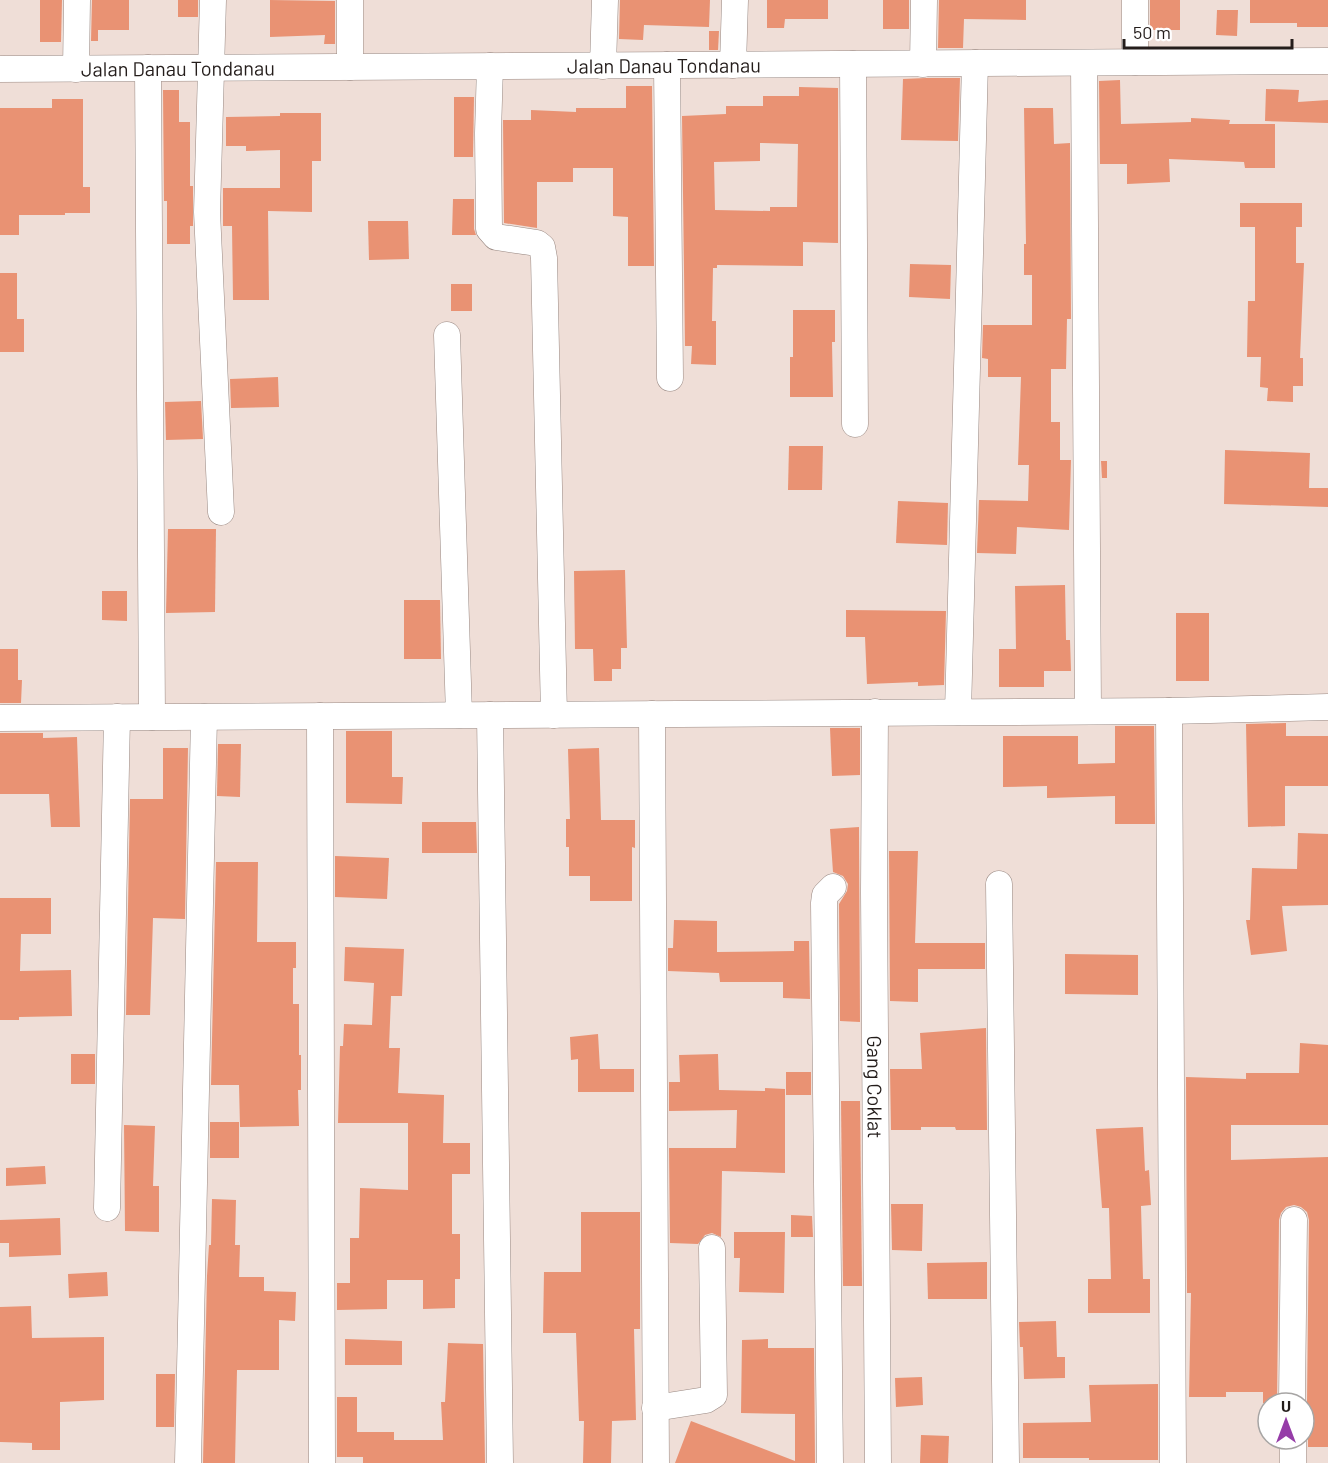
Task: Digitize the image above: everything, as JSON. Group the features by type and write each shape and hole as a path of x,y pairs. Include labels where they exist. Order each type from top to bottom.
{"street":[{"path":"76,69 77,0"},
{"path":"213,0 207,212 221,512"},
{"path":"350,67 351,0"},
{"path":"603,66 605,0"},
{"path":"733,65 735,0"},
{"path":"923,64 924,0"},
{"path":"1135,0 1136,62"},
{"name":"Jalan Danau Tondanau","path":"0,69 1328,61"},
{"path":"958,712 975,63"},
{"path":"1084,63 1088,711"},
{"path":"853,64 855,424"},
{"path":"667,65 670,378"},
{"path":"490,66 489,229 496,237 537,243 542,247 544,258 554,715"},
{"path":"148,68 152,717"},
{"path":"447,335 459,715"},
{"path":"0,718 1169,711 1328,707"},
{"path":"1169,711 1173,1463"},
{"name":"Gang Coklat","path":"875,712 878,1463"},
{"path":"652,714 656,1463"},
{"path":"490,715 500,1463"},
{"path":"320,716 321,1463"},
{"path":"106,1208 117,717"},
{"path":"188,1463 204,717"},
{"path":"999,884 1006,1463"},
{"path":"830,1463 824,903 825,895 833,887"},
{"path":"1292,1391 1294,1220"},
{"path":"655,1408 706,1400 714,1395 712,1248"}],"building":[{"path":"40,0 62,0 61,42 40,42"},
{"path":"92,0 129,0 129,30 98,30 98,41 91,41"},
{"path":"178,0 198,0 198,17 178,17"},
{"path":"270,0 335,1 335,44 324,44 325,35 270,37"},
{"path":"620,0 710,0 709,27 644,25 643,40 619,39"},
{"path":"767,0 828,0 828,19 785,19 784,28 767,28"},
{"path":"883,0 909,0 909,29 883,29"},
{"path":"939,0 1026,0 1026,20 964,19 963,48 938,48"},
{"path":"1150,0 1180,0 1180,30 1150,30"},
{"path":"1250,0 1328,0 1328,27 1297,27 1297,23 1250,23"},
{"path":"1217,10 1238,10 1237,36 1216,35"},
{"path":"709,31 719,31 718,50 709,50"},
{"path":"960,78 958,141 901,140 903,79"},
{"path":"1120,80 1121,124 1191,122 1191,118 1230,120 1229,124 1275,124 1275,168 1245,168 1244,162 1169,159 1170,182 1127,184 1127,164 1100,164 1099,81"},
{"path":"626,86 652,86 654,266 628,266 628,217 613,216 613,168 573,168 573,182 537,182 537,228 504,223 503,120 531,120 531,110 576,112 576,108 626,108"},
{"path":"799,87 838,88 838,243 803,242 803,266 717,265 717,268 713,268 712,321 716,321 716,365 691,364 692,346 685,346 682,116 726,114 726,106 763,106 763,96 799,96","holes":["760,143 798,144 797,207 770,207 770,211 715,210 714,162 760,161"]},
{"path":"1266,89 1299,90 1298,102 1328,100 1328,123 1265,121"},
{"path":"163,90 179,90 179,122 190,122 190,186 193,186 193,226 190,226 190,244 167,244 167,201 164,201"},
{"path":"454,97 474,97 473,157 454,157"},
{"path":"52,99 83,99 83,187 90,187 90,213 19,215 19,235 0,235 0,108 52,108"},
{"path":"1024,108 1053,108 1054,144 1070,143 1071,319 1067,319 1066,369 1051,369 1051,422 1060,422 1060,460 1071,460 1069,530 1017,527 1016,554 977,553 979,500 1028,501 1029,465 1018,465 1021,377 988,377 988,359 982,358 983,325 1032,325 1032,275 1024,275 1024,244 1026,244"},
{"path":"280,113 321,113 321,161 312,161 312,212 268,211 269,300 233,300 232,226 223,226 223,188 280,188 280,150 246,151 246,146 226,146 226,117 280,116"},
{"path":"453,199 474,199 476,235 452,235"},
{"path":"1240,203 1302,203 1302,227 1296,227 1296,263 1304,263 1300,358 1303,358 1303,386 1293,386 1293,402 1267,401 1268,388 1260,387 1261,357 1247,357 1248,301 1255,301 1255,227 1240,227"},
{"path":"368,221 408,221 409,259 369,260"},
{"path":"910,264 951,265 950,299 909,297"},
{"path":"0,273 17,273 17,319 24,319 24,352 0,352"},
{"path":"451,284 472,284 472,311 451,311"},
{"path":"793,310 835,310 835,342 832,342 833,397 790,397"},
{"path":"278,377 279,407 231,408 230,379"},
{"path":"201,401 203,439 166,440 165,402"},
{"path":"789,446 823,446 822,490 788,490"},
{"path":"1225,450 1310,453 1309,488 1328,488 1328,507 1224,504"},
{"path":"1101,461 1107,461 1107,478 1102,478"},
{"path":"898,501 948,503 947,545 896,543"},
{"path":"168,529 216,529 215,612 166,613"},
{"path":"625,570 627,648 621,648 621,669 612,669 612,681 594,681 593,649 575,649 574,571"},
{"path":"1065,585 1066,640 1070,640 1071,671 1044,671 1044,687 999,687 999,649 1016,649 1015,586"},
{"path":"102,591 127,591 127,621 102,620"},
{"path":"404,600 440,600 441,659 404,659"},
{"path":"846,610 946,611 944,685 918,686 918,682 867,684 865,637 846,637"},
{"path":"1176,613 1209,613 1209,681 1176,681"},
{"path":"0,649 18,649 18,680 22,680 21,703 0,703"},
{"path":"1286,723 1286,736 1328,736 1328,786 1285,786 1285,826 1248,827 1246,724"},
{"path":"1115,726 1154,726 1155,824 1115,824 1115,796 1047,798 1047,786 1003,787 1003,736 1078,736 1078,764 1115,763"},
{"path":"830,728 860,728 860,775 832,776"},
{"path":"346,731 392,731 392,777 403,777 402,804 346,803"},
{"path":"0,733 43,733 43,738 77,737 80,827 51,827 49,794 0,794"},
{"path":"218,744 241,744 240,797 217,796"},
{"path":"163,748 188,748 185,919 153,918 150,1015 126,1015 130,799 163,799"},
{"path":"599,748 601,820 635,820 635,848 632,847 632,901 590,901 590,876 569,876 569,847 566,847 566,819 570,819 568,749"},
{"path":"422,822 476,822 477,853 422,853"},
{"path":"859,827 860,1022 840,1021 839,904 847,891 848,884 843,876 833,872 830,829"},
{"path":"1298,833 1328,834 1328,905 1282,906 1287,951 1251,955 1246,920 1250,920 1252,868 1297,869"},
{"path":"889,851 918,851 915,943 985,943 985,969 918,969 918,1002 890,1001"},
{"path":"335,856 389,858 387,899 335,897"},
{"path":"216,862 258,862 257,942 296,942 293,1004 299,1004 301,1090 298,1090 299,1126 240,1127 239,1085 211,1085"},
{"path":"0,898 51,898 51,934 21,934 20,971 71,970 72,1016 19,1017 19,1020 0,1020"},
{"path":"674,920 717,921 717,952 794,951 794,941 809,941 810,999 783,998 783,982 720,982 719,973 668,971 668,948 673,948"},
{"path":"345,947 404,949 402,996 391,996 389,1048 400,1048 398,1093 444,1095 443,1143 470,1143 470,1174 452,1174 452,1234 460,1234 460,1279 455,1279 455,1308 423,1309 423,1280 387,1280 387,1309 337,1310 337,1283 350,1283 350,1238 359,1238 360,1188 408,1190 408,1123 338,1123 340,1046 343,1046 344,1024 372,1025 374,983 344,981"},
{"path":"1065,954 1138,955 1138,995 1065,994"},
{"path":"986,1028 987,1130 921,1127 921,1130 891,1130 890,1069 922,1069 920,1033"},
{"path":"598,1034 600,1069 634,1069 634,1092 578,1092 578,1059 571,1060 570,1037"},
{"path":"1300,1043 1328,1045 1328,1125 1231,1125 1231,1160 1328,1157 1328,1447 1316,1447 1316,1391 1307,1391 1309,1220 1307,1212 1301,1207 1294,1205 1286,1207 1279,1220 1277,1391 1226,1392 1226,1397 1189,1397 1191,1293 1187,1293 1186,1077 1246,1079 1246,1073 1299,1073"},
{"path":"71,1054 95,1054 95,1084 71,1084"},
{"path":"718,1054 719,1090 785,1089 785,1173 722,1171 721,1237 712,1233 705,1235 698,1244 670,1243 669,1148 736,1148 737,1110 669,1111 669,1082 680,1082 679,1055"},
{"path":"786,1072 811,1072 811,1095 786,1095"},
{"path":"841,1101 860,1101 862,1286 843,1286"},
{"path":"210,1122 239,1122 239,1158 210,1158"},
{"path":"124,1125 155,1126 153,1186 159,1186 159,1232 125,1231"},
{"path":"1143,1127 1145,1171 1149,1170 1151,1205 1141,1206 1143,1279 1150,1279 1150,1313 1088,1313 1088,1279 1111,1279 1109,1208 1102,1208 1096,1129"},
{"path":"45,1166 46,1184 6,1186 6,1168"},
{"path":"212,1199 236,1200 235,1245 240,1245 239,1277 264,1277 264,1291 296,1292 295,1321 279,1320 279,1370 237,1370 235,1463 203,1463 207,1276 209,1245 211,1245"},
{"path":"891,1204 923,1204 922,1251 892,1250"},
{"path":"581,1212 640,1212 640,1329 634,1329 636,1420 612,1421 611,1463 583,1463 584,1421 579,1421 576,1333 543,1333 544,1272 581,1272"},
{"path":"791,1215 812,1216 813,1237 791,1237"},
{"path":"60,1218 61,1255 9,1257 9,1243 0,1243 0,1220"},
{"path":"734,1232 785,1232 784,1293 739,1292 740,1258 734,1258"},
{"path":"987,1262 987,1299 928,1299 927,1263"},
{"path":"107,1272 108,1296 69,1298 68,1274"},
{"path":"31,1306 32,1338 104,1337 104,1400 60,1402 60,1450 32,1450 32,1443 0,1442 0,1307"},
{"path":"1056,1321 1057,1357 1065,1357 1065,1378 1024,1379 1023,1347 1020,1347 1019,1322"},
{"path":"345,1339 402,1341 402,1365 345,1365"},
{"path":"768,1339 768,1348 814,1348 815,1463 675,1463 691,1421 795,1461 795,1414 741,1413 742,1340"},
{"path":"448,1343 483,1344 485,1463 363,1463 363,1457 337,1457 337,1397 357,1397 357,1432 394,1432 394,1440 443,1440 441,1402 445,1402"},
{"path":"156,1374 175,1374 174,1427 156,1427"},
{"path":"922,1377 923,1405 896,1407 895,1378"},
{"path":"1158,1384 1158,1460 1023,1458 1023,1423 1091,1422 1089,1385"},
{"path":"921,1435 949,1436 948,1463 920,1463"}]}
